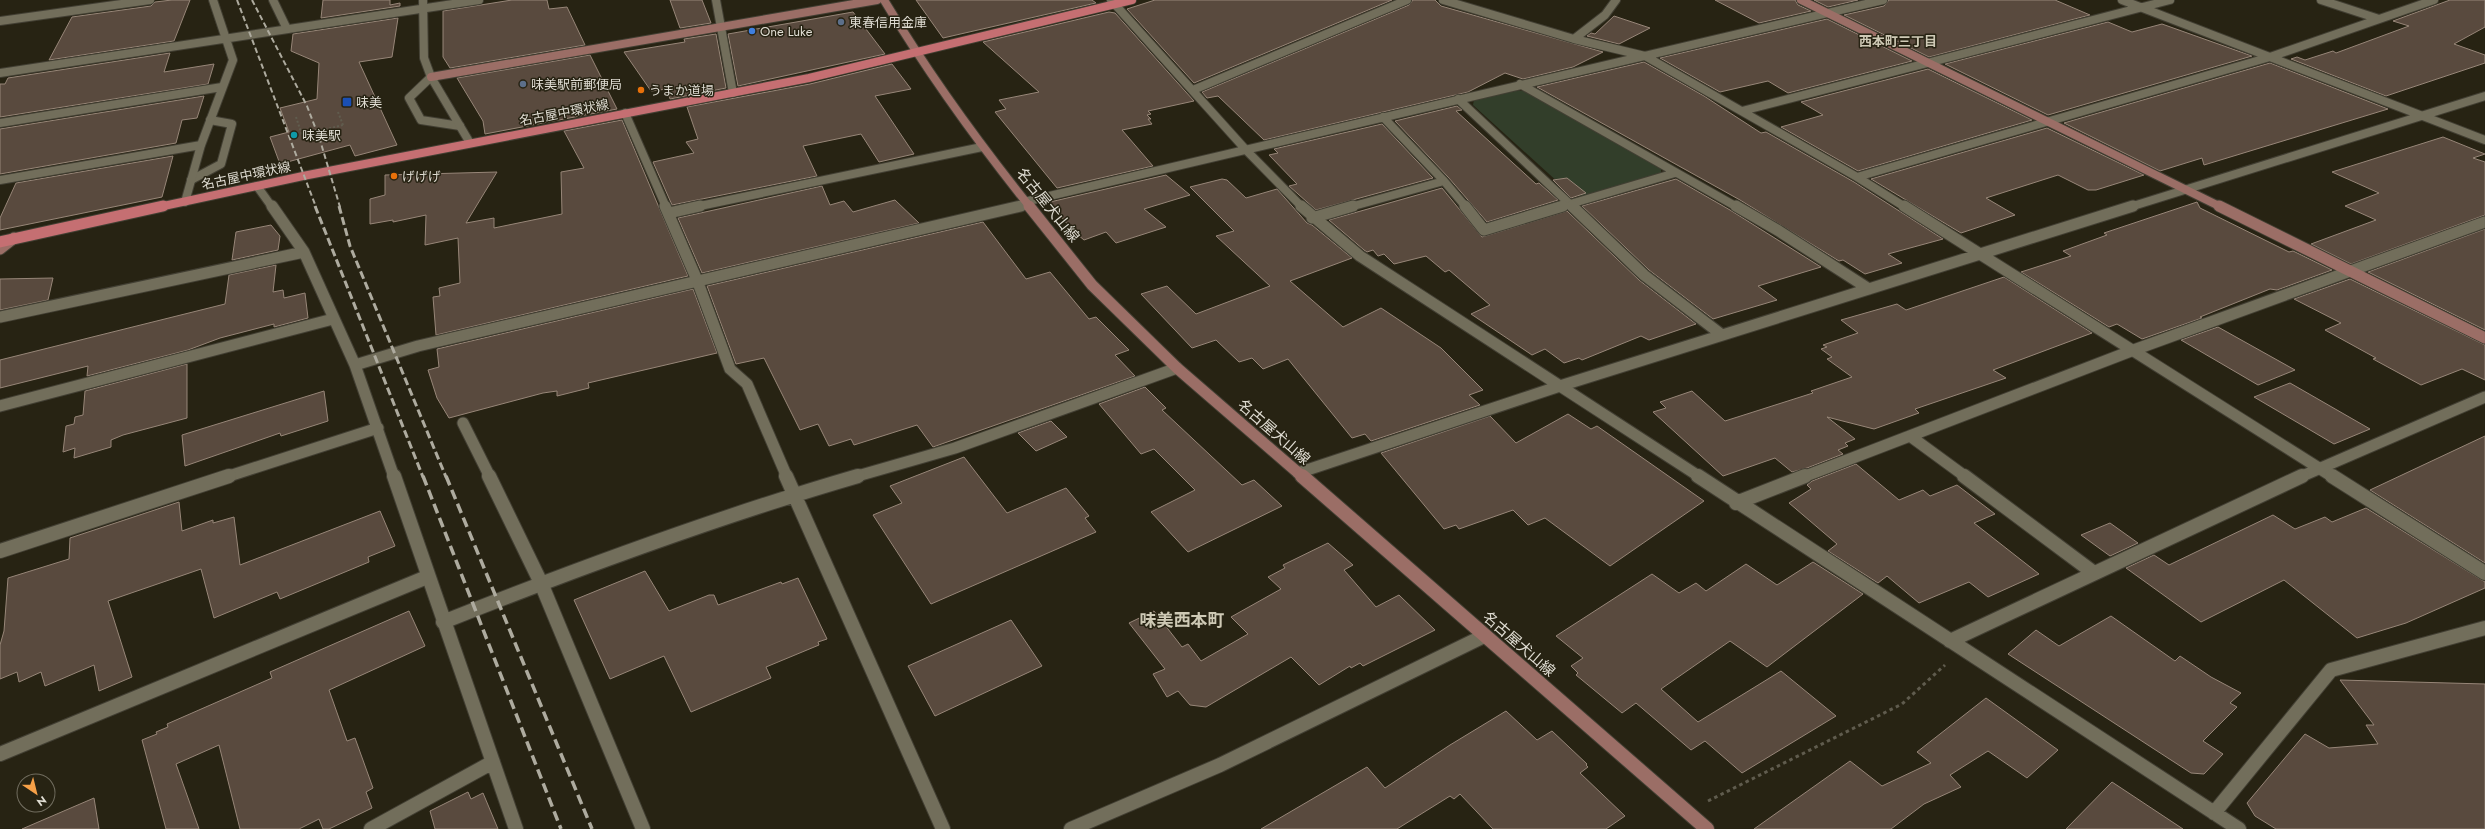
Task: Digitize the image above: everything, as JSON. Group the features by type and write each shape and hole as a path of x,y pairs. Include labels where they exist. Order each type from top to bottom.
{"main road":[{"path":"431,77 877,0"},
{"name":"名古屋犬山線","path":"884,0 916,53 982,147 1025,204 1092,285 1177,368 1707,829"},
{"name":"名古屋中環状線","path":"0,242 257,186 733,92 916,53 1113,2 1132,0"},
{"path":"1801,0 2184,191 2485,338"},
{"path":"0,249 14,238"}],"street":[{"path":"0,21 150,0"},
{"path":"185,202 201,145 233,60 213,0"},
{"path":"273,0 287,29"},
{"path":"0,73 226,39 422,4 479,0"},
{"path":"716,0 733,92"},
{"path":"1193,90 1407,0"},
{"path":"1443,0 1574,39 1645,56 1856,177 2485,573"},
{"path":"1574,39 1605,16 1616,0"},
{"path":"355,366 418,346 1025,204 1520,84 1883,0"},
{"path":"2122,0 2485,140"},
{"path":"1742,111 2144,8 2170,0"},
{"path":"2321,0 2379,19"},
{"path":"1856,177 2270,58 2434,0"},
{"path":"1113,2 1246,150 1312,218 1360,256 1736,503 2239,829"},
{"path":"422,4 424,58 431,77 470,143"},
{"path":"1520,84 1674,173 1779,231 1869,289"},
{"path":"0,123 222,88"},
{"path":"1298,473 1560,386 2485,96"},
{"path":"1458,99 1572,204 1644,275 1722,335"},
{"path":"625,113 697,280 730,369 747,384 794,495 943,829"},
{"path":"1383,117 1444,181 1484,230 1674,173"},
{"path":"0,180 201,145"},
{"path":"669,213 982,147"},
{"path":"1312,218 1444,181"},
{"path":"257,186 304,252 355,366 378,428 443,622 516,829"},
{"path":"1736,503 2131,351 2352,272 2485,222"},
{"path":"0,317 304,252"},
{"path":"0,406 334,318"},
{"path":"443,622 541,582 794,495 955,448 1177,368"},
{"path":"1950,641 2320,468 2485,397"},
{"path":"463,423 541,582 643,829"},
{"path":"0,552 378,428"},
{"path":"1910,436 2094,573"},
{"path":"0,754 428,577"},
{"path":"2214,813 2331,670 2485,628"},
{"path":"1071,829 1220,765 1484,636"},
{"path":"371,829 493,762"}],"lane":[{"path":"431,77 409,98 421,120 460,126"},
{"path":"191,180 221,164 232,124 210,120"}],"path":[{"path":"296,117 302,135 343,125 338,112"},
{"path":"1687,812 1902,704 1962,649"}],"green space":[{"path":"1516,90 1529,92 1661,169 1661,174 1583,197 1571,194 1473,105 1474,100"}],"building":[{"path":"190,0 174,41 49,60 72,17 151,6 155,2"},
{"path":"323,0 390,0 390,5 400,3 400,6 321,18"},
{"path":"512,0 547,0 549,9 567,7 585,45 450,68 443,57 443,11"},
{"path":"670,0 702,0 711,23 680,28"},
{"path":"916,0 1092,0 1096,3 943,38"},
{"path":"1155,0 1392,0 1194,83 1127,9"},
{"path":"1413,0 1435,0 1441,6 1603,52 1573,67 1523,79 1505,73 1468,92 1264,140 1218,96 1207,98 1202,92 1409,5"},
{"path":"1715,0 1795,0 1798,5 1811,11 1759,23"},
{"path":"1814,0 1858,0 1828,7"},
{"path":"1889,0 2055,0 2090,15 1929,57 1844,15 1884,6"},
{"path":"2450,0 2485,0 2485,27 2454,44 2485,55 2485,63 2386,96 2291,59 2297,57 2305,60 2333,51 2336,53 2409,26 2393,21"},
{"path":"853,12 885,54 738,86 728,34"},
{"path":"1109,12 1115,13 1194,101 1148,111 1151,114 1147,115 1151,119 1148,119 1152,124 1122,130 1153,166 1057,188 995,112 1006,109 999,100 1039,92 983,42"},
{"path":"1614,16 1650,28 1619,44 1587,36 1591,33 1595,34"},
{"path":"398,18 392,57 359,62 397,145 355,156 350,145 280,164 270,137 289,132 280,108 317,99 319,63 291,51 293,34"},
{"path":"1827,19 1912,61 1788,93 1768,81 1720,92 1660,58"},
{"path":"2108,22 2132,32 2162,24 2252,56 2048,115 1945,64"},
{"path":"716,34 726,88 670,99 667,89 651,91 624,52 685,42 684,39"},
{"path":"170,53 164,72 214,64 208,84 0,117 0,84 5,84 8,78"},
{"path":"590,55 617,109 485,134 483,121 457,78"},
{"path":"1644,62 1704,96 1761,133 1766,132 1854,182 1943,239 1888,254 1902,263 1865,274 1843,260 1839,261 1740,200 1537,87"},
{"path":"2270,63 2388,109 2204,165 2202,158 2160,171 2064,123"},
{"path":"892,64 911,89 875,96 914,154 879,162 861,134 803,146 817,176 672,205 653,162 694,153 686,142 698,139 687,107 810,84"},
{"path":"1928,69 2032,120 1858,171 1781,127 1823,115 1801,102"},
{"path":"204,96 197,118 182,120 176,143 0,174 0,129"},
{"path":"1457,106 1462,110 1456,111 1536,184 1539,183 1558,200 1487,222 1448,177 1395,121"},
{"path":"622,120 688,276 436,335 433,297 440,296 439,288 460,283 458,238 425,245 426,215 393,222 393,220 370,224 370,199 385,195 385,175 497,172 466,223 494,218 494,228 562,214 561,172 584,168 564,131"},
{"path":"1382,124 1433,178 1316,210 1289,186 1297,184 1269,155 1278,153 1274,149"},
{"path":"2047,128 2144,175 2096,190 2088,190 2058,175 1986,198 2015,215 1961,233 1871,179"},
{"path":"2443,137 2485,154 2473,158 2485,162 2485,215 2351,264 2311,244 2376,220 2345,206 2379,193 2332,172"},
{"path":"173,156 162,197 0,230 0,218 16,183"},
{"path":"1166,175 1190,195 1144,209 1166,227 1116,243 1106,232 1084,240 1071,229 1050,202"},
{"path":"1567,178 1586,193 1571,198 1553,180"},
{"path":"1222,179 1227,180 1246,198 1277,189 1307,223 1312,225 1352,258 1290,281 1343,327 1381,308 1441,348 1483,390 1469,395 1480,405 1371,441 1365,434 1352,438 1288,359 1263,369 1252,358 1239,362 1216,340 1192,348 1141,294 1167,286 1196,314 1270,286 1216,236 1234,231 1190,187"},
{"path":"1676,179 1730,210 1821,267 1758,286 1777,300 1713,319 1649,270 1582,206"},
{"path":"822,186 830,205 844,201 853,212 895,200 919,223 702,273 678,218"},
{"path":"1442,188 1482,237 1567,211 1639,280 1696,324 1649,340 1641,336 1582,360 1579,358 1564,363 1545,349 1532,355 1471,314 1490,305 1449,270 1445,272 1426,256 1394,264 1384,254 1378,256 1373,250 1367,252 1364,250 1329,220"},
{"path":"2197,202 2200,208 2289,252 2293,251 2332,270 2277,290 2270,289 2200,317 2202,318 2142,339 2117,324 2109,327 2021,272 2071,256 2063,251 2107,235 2104,233"},
{"path":"983,222 1026,279 1050,272 1089,319 1096,317 1129,350 1115,355 1135,376 933,447 917,425 854,445 851,439 829,446 818,424 800,430 764,358 736,364 707,286"},
{"path":"271,225 280,236 278,250 232,260 236,232"},
{"path":"2485,229 2485,330 2368,272"},
{"path":"276,265 273,292 283,290 284,298 305,293 308,318 274,327 274,324 220,338 188,350 87,376 88,366 0,388 0,360 225,304 229,275"},
{"path":"2004,277 2092,333 1993,370 2006,378 1915,409 1919,413 1874,429 1827,417 1855,439 1845,443 1848,446 1838,450 1843,454 1807,468 1792,472 1775,458 1723,476 1653,412 1666,408 1660,402 1692,391 1725,421 1813,393 1811,391 1852,377 1827,359 1832,357 1821,349 1827,347 1823,345 1858,333 1841,320 1897,304 1906,310"},
{"path":"53,278 48,300 0,310 0,279"},
{"path":"2350,279 2485,345 2485,380 2462,369 2421,385 2373,359 2376,358 2325,330 2341,323 2294,299"},
{"path":"693,289 717,353 588,383 589,388 557,396 557,391 543,393 449,418 437,398 428,370 439,367 437,349"},
{"path":"2218,327 2295,370 2258,385 2181,340"},
{"path":"187,364 187,418 123,435 111,440 111,447 74,458 75,448 63,452 66,426 74,424 75,417 83,415 85,391"},
{"path":"2290,383 2370,429 2334,444 2254,397"},
{"path":"1145,387 1166,408 1162,410 1242,485 1254,480 1282,506 1188,552 1151,512 1195,490 1154,449 1141,454 1099,404"},
{"path":"324,391 328,421 281,436 280,433 185,466 182,435"},
{"path":"1568,414 1591,429 1597,426 1704,501 1610,566 1545,518 1528,525 1513,510 1459,529 1456,525 1444,529 1381,453 1490,416 1516,443"},
{"path":"1051,421 1067,437 1036,451 1018,433"},
{"path":"2485,436 2485,563 2370,490"},
{"path":"964,457 1007,513 1066,488 1089,516 1085,518 1096,532 931,604 873,515 902,503 890,486"},
{"path":"1856,464 1899,500 1923,490 1930,496 1957,485 1995,514 1974,523 2039,574 1988,597 1969,582 1919,603 1887,576 1878,583 1828,551 1837,544 1789,503 1811,489 1807,485 1812,481"},
{"path":"179,502 182,531 213,520 213,523 234,517 240,565 380,511 395,546 368,557 369,562 280,599 277,592 214,618 201,569 108,601 132,677 99,691 94,665 45,686 41,672 19,682 17,672 0,679 0,645 4,631 8,578 69,559 70,538"},
{"path":"2366,508 2485,582 2485,588 2406,623 2357,638 2284,580 2201,622 2126,568 2154,555 2169,565 2273,515 2295,529 2325,517 2332,522"},
{"path":"2110,523 2138,543 2110,556 2081,535"},
{"path":"1328,543 1353,565 1344,570 1376,607 1399,595 1435,630 1363,666 1360,663 1351,668 1350,666 1319,685 1291,657 1206,707 1190,705 1178,691 1167,697 1153,674 1165,669 1129,623 1154,611 1182,647 1188,644 1201,661 1248,634 1231,617 1281,589 1268,577 1285,568 1283,565"},
{"path":"1813,562 1863,594 1767,667 1730,641 1661,689 1698,722 1781,671 1836,716 1742,773 1705,741 1691,750 1636,703 1622,713 1576,675 1578,673 1571,666 1583,658 1556,636 1652,574 1679,593 1696,583 1706,591 1746,564 1777,585"},
{"path":"645,571 669,611 709,595 714,595 718,605 781,582 782,584 798,578 827,639 818,642 819,645 766,667 771,678 691,712 664,656 610,679 574,600"},
{"path":"409,611 425,646 329,690 347,741 355,738 373,788 366,792 372,808 329,829 323,829 319,819 299,829 240,829 219,745 176,764 199,829 166,829 142,740 157,734 156,732 168,727 167,724 272,678 270,672"},
{"path":"2111,616 2175,661 2180,656 2211,677 2241,693 2230,703 2237,707 2203,741 2223,754 2204,774 2191,773 2008,654 2036,630 2059,646"},
{"path":"1011,620 1042,666 935,716 908,666"},
{"path":"2340,680 2485,684 2485,829 2276,829 2255,816 2247,803 2305,734 2329,748 2378,744 2366,725 2374,725"},
{"path":"1986,698 2058,750 2027,778 1988,751 1950,775 1961,787 1924,804 1891,829 1754,829 1850,761 1882,786 1931,763 1917,752"},
{"path":"1506,711 1537,740 1552,731 1587,764 1586,765 1588,767 1580,773 1625,816 1606,829 1493,829 1460,794 1454,799 1450,796 1397,829 1261,829 1367,767 1385,788 1450,745"},
{"path":"2112,782 2183,829 2066,829"},
{"path":"468,792 471,799 483,793 498,829 435,829 430,811"},
{"path":"94,798 99,829 22,829"}],"railway":[{"path":"237,0 316,207"},
{"path":"252,0 307,106 320,140 340,207"},
{"path":"315,206 423,477"},
{"path":"339,206 350,246 446,477"},
{"path":"423,476 561,829"},
{"path":"446,476 592,829"}],"place":[{"name":"東春信用金庫","path":"841,22"},
{"name":"One Luke","path":"752,31"},
{"name":"味美駅前郵便局","path":"523,84"},
{"name":"うまか道場","path":"641,90"},
{"name":"味美","path":"347,102"},
{"name":"味美駅","path":"294,135"},
{"name":"げげげ","path":"394,176"}],"district":[{"name":"西本町三丁目","path":"1898,41"},
{"name":"味美西本町","path":"1182,620"}]}
